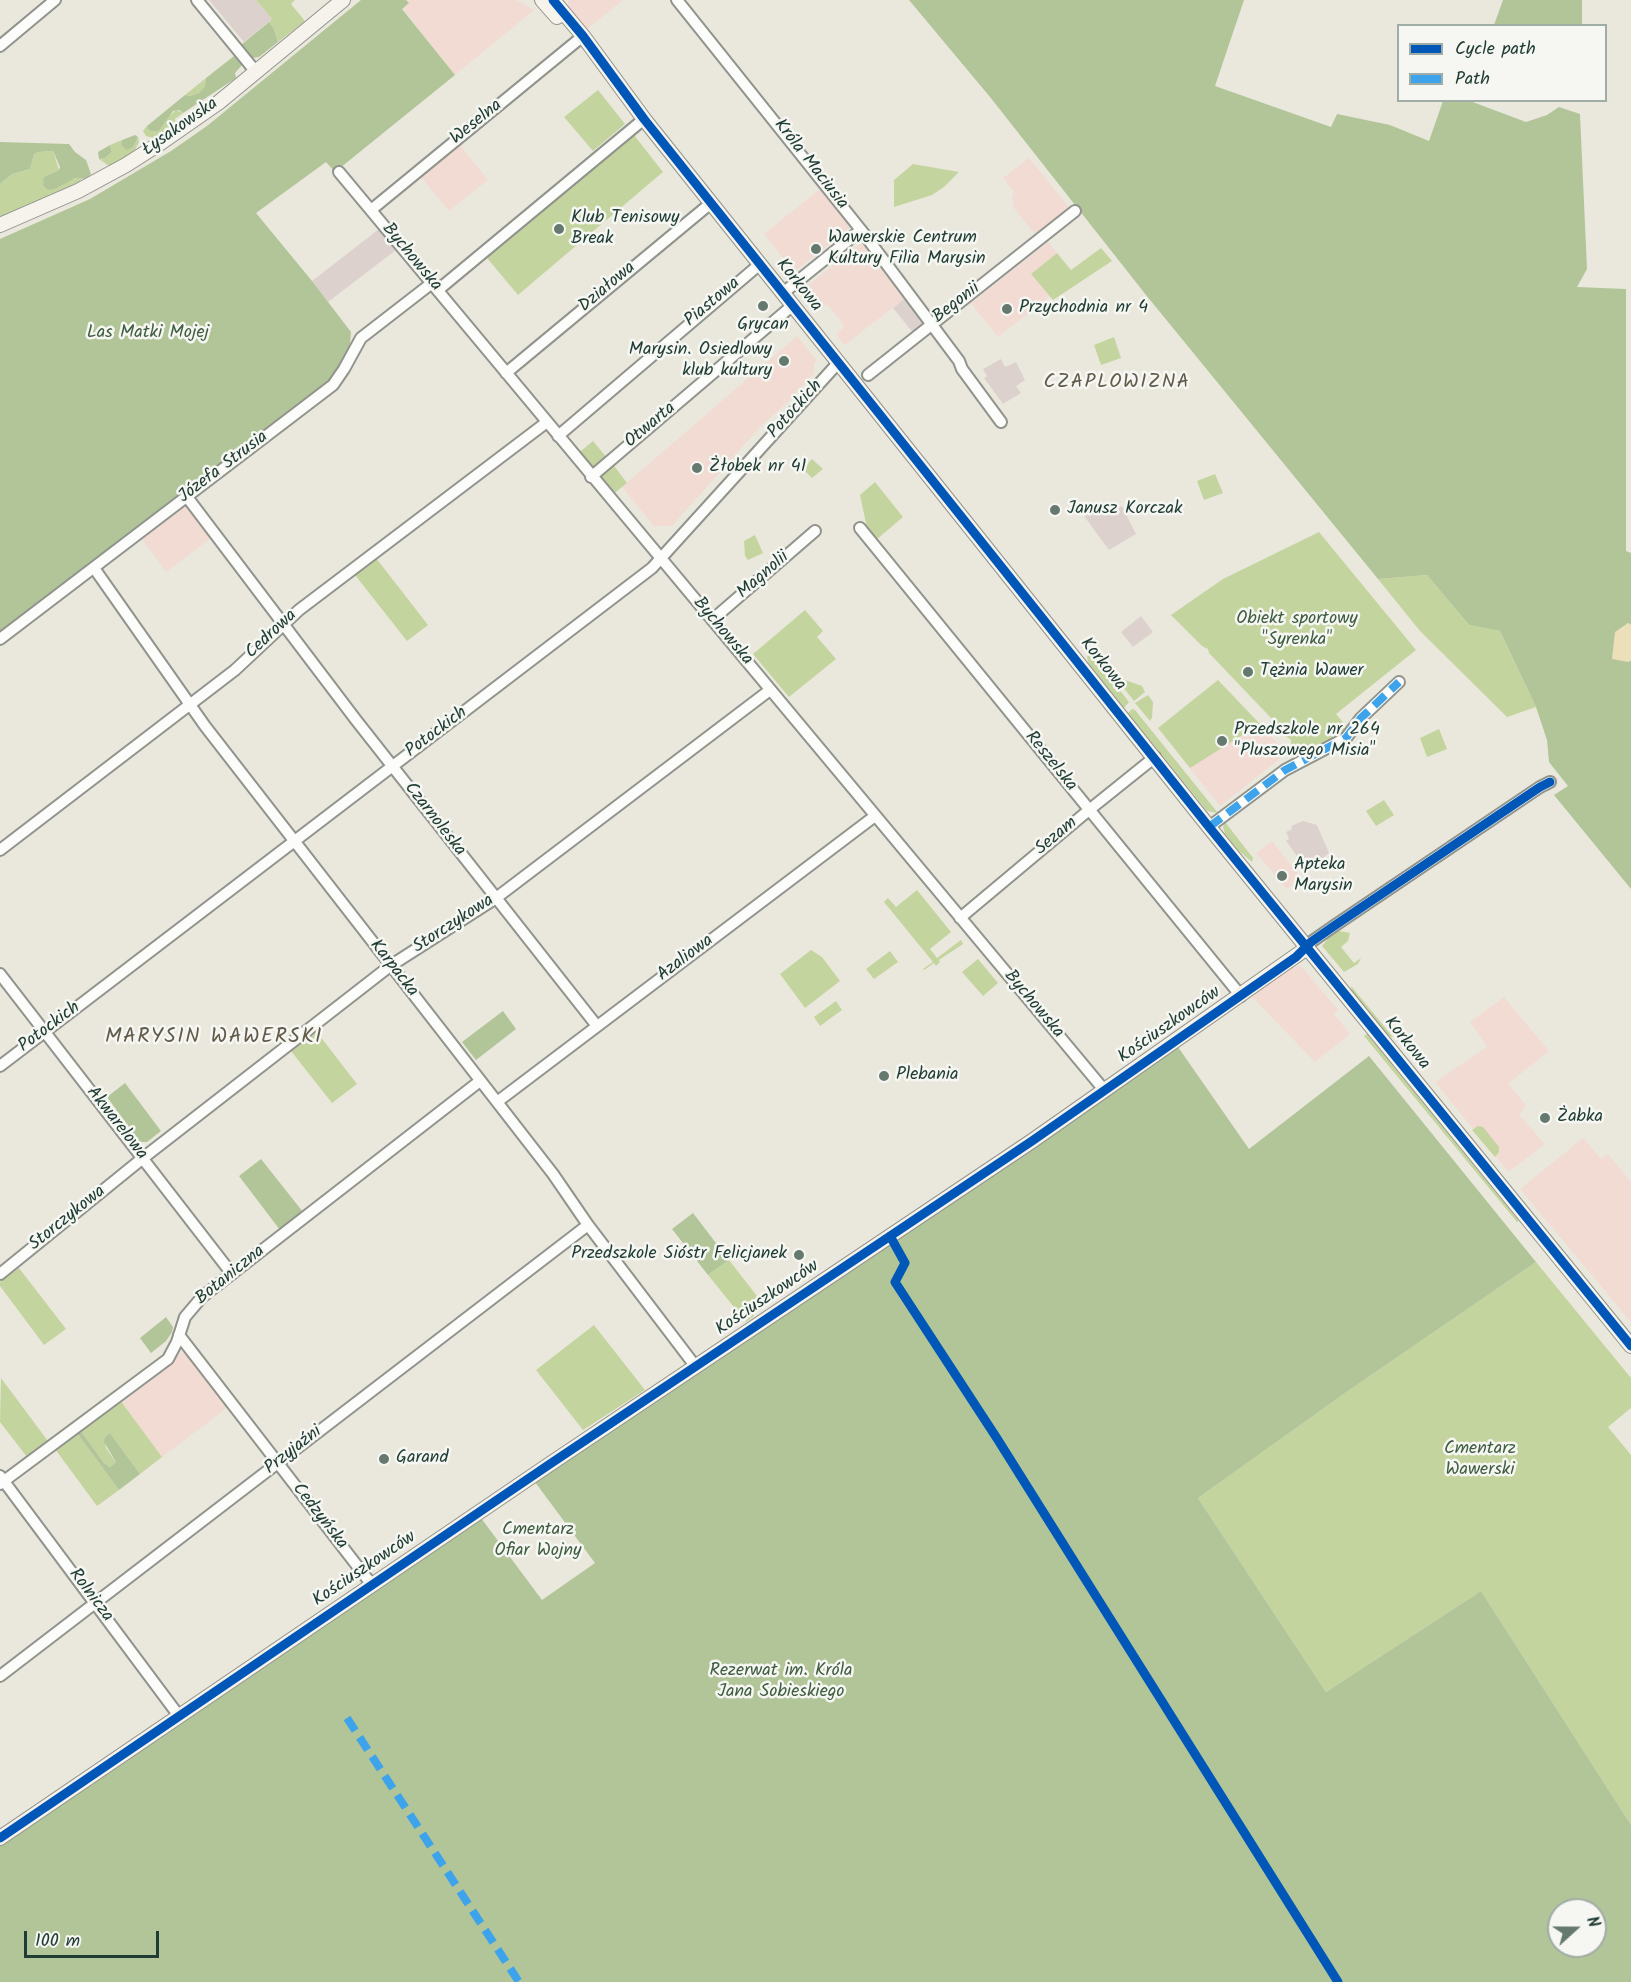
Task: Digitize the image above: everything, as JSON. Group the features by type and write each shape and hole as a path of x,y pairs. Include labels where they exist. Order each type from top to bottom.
{"street":[{"path":"0,46 56,0"},
{"path":"197,0 256,72"},
{"name":"Łysakowska","path":"0,225 62,199 134,160 181,129 256,72 343,0"},
{"name":"Korkowa","path":"546,0 620,88 1209,827 1631,1346"},
{"name":"Króla Maciusia","path":"676,0 861,230 932,324 1001,422"},
{"name":"Weselna","path":"371,210 580,39"},
{"name":"Józefa Strusia","path":"0,639 333,384 361,338 435,286 644,119"},
{"name":"Bychowska","path":"339,172 1105,1091"},
{"name":"Działowa","path":"506,373 711,203"},
{"name":"Begonii","path":"868,375 1075,211"},
{"path":"783,293 861,230"},
{"name":"Piastowa","path":"558,436 760,264"},
{"name":"Otwarta","path":"591,477 793,306"},
{"name":"Potockich","path":"0,1066 662,560 838,363"},
{"name":"Cedrowa","path":"0,850 235,670 283,623 546,422"},
{"name":"Czarnoleska","path":"187,497 393,766 597,1026"},
{"name":"Reszelska","path":"860,528 1241,996"},
{"name":"Magnolii","path":"712,620 815,531"},
{"name":"Karpacka","path":"94,568 204,726 553,1174 588,1225 696,1367"},
{"path":"1209,827 1293,765 1346,738 1361,718 1399,682"},
{"name":"Storczykowa","path":"0,1274 143,1158 390,966 496,898 770,690"},
{"name":"Sezam","path":"960,918 1155,757"},
{"name":"Kościuszkowców","path":"0,1838 1105,1091 1241,996 1334,926 1550,782"},
{"name":"Azaliowa","path":"497,1102 875,816"},
{"name":"Akwarelowa","path":"0,974 232,1274"},
{"name":"Botaniczna","path":"1,1480 168,1359 188,1313 202,1298 480,1082"},
{"name":"Przyjaźni","path":"0,1676 588,1225"},
{"name":"Cedzyńska","path":"179,1335 372,1585"},
{"name":"Rolnicza","path":"1,1480 179,1716"}],"shaded area":[{"path":"209,0 256,0 272,19 244,42"},
{"path":"406,0 516,0 534,10 455,75 402,8 408,3"},
{"path":"568,0 623,0 587,29 568,6"},
{"path":"459,144 488,180 449,211 420,176"},
{"path":"1029,158 1069,207 1048,227 1034,233 1014,208 1012,197 1014,192 1003,178"},
{"path":"820,189 850,228 794,272 764,234"},
{"path":"379,229 396,250 328,302 312,281"},
{"path":"1048,242 1057,253 1031,274 1050,296 998,337 971,303"},
{"path":"861,243 904,299 843,344 836,334 844,327 840,320 827,304 823,308 806,287"},
{"path":"904,299 925,325 914,334 893,308"},
{"path":"797,336 817,361 814,363 814,373 789,401 760,427 672,526 654,526 622,487"},
{"path":"1001,359 1005,367 1016,362 1025,380 1016,386 1021,393 1003,404 984,378 987,376 983,369"},
{"path":"1108,503 1112,511 1122,506 1136,534 1109,550 1084,516"},
{"path":"186,506 211,538 166,572 142,539"},
{"path":"1141,616 1153,632 1133,647 1121,632"},
{"name":"Przedszkole nr 264 \"Pluszowego Misia\"","path":"1218,680 1287,753 1220,806 1158,728"},
{"path":"1303,821 1317,825 1329,853 1307,870 1286,841 1289,839 1286,832 1292,829 1291,826"},
{"path":"1272,841 1301,878 1287,889 1256,853"},
{"path":"1301,966 1338,1010 1334,1014 1350,1034 1315,1062 1251,996 1293,967"},
{"path":"1504,997 1549,1051 1508,1084 1526,1105 1519,1115 1545,1144 1510,1171 1435,1082 1487,1047 1470,1022"},
{"path":"1583,1138 1601,1159 1608,1154 1631,1182 1631,1322 1520,1189"},
{"path":"184,1351 228,1407 162,1457 120,1400"}],"green space":[{"path":"256,0 295,0 291,4 305,21 278,42 269,22 272,19"},
{"name":"Las Matki Mojej","path":"361,0 406,0 409,3 402,9 455,75 335,172 326,162 256,213 351,332 350,345 335,374 0,632 0,239 90,199 171,151 207,126"},
{"path":"909,0 1244,0 1215,86 1331,127 1337,114 1390,125 1429,141 1443,102 1473,102 1526,122 1547,115 1559,107 1580,114 1587,269 1577,287 1626,289 1626,551 1631,553 1631,625 1628,623 1628,662 1631,660 1631,889 1554,795 1568,786 1549,762 1547,740 1536,707 1500,631 1469,625 1427,575 1378,579 1146,295 990,97"},
{"path":"1503,0 1582,0 1582,24 1494,24"},
{"path":"269,22 278,42 259,57 252,58 241,45"},
{"path":"234,56 242,65 235,73 236,78 183,113 179,110 173,111 159,131 148,129 147,126 185,95 199,93 205,86 206,78"},
{"path":"206,78 205,86 199,93 185,95"},
{"path":"598,90 625,124 593,151 564,117"},
{"path":"176,110 183,113 175,119 176,127 157,139 146,136 143,131 147,126 149,129 159,131"},
{"path":"135,135 138,137 133,147 126,150 121,144 122,140"},
{"name":"Klub Tenisowy Break","path":"634,135 663,172 518,295 487,258"},
{"path":"138,137 139,142 133,154 109,166 99,159 105,158 112,152 110,145 122,140 121,144 133,147"},
{"path":"0,142 69,144 86,160 91,174 86,179 75,178 57,188 47,189 43,185 44,177 59,170 60,167 53,151 38,152 34,154 30,169 12,174 0,184"},
{"path":"110,145 112,152 105,158 99,159 98,152"},
{"path":"53,151 59,170 44,177 57,188 71,179 82,179 72,188 0,217 0,184 12,174 30,169 34,154"},
{"path":"913,164 959,172 932,195 894,207 894,180"},
{"path":"1101,248 1112,261 1053,300 1031,274 1057,253 1071,270"},
{"path":"1114,337 1121,358 1101,365 1094,345"},
{"path":"593,441 608,459 594,471 576,455"},
{"path":"812,459 823,469 812,478 803,469"},
{"path":"612,463 627,483 611,496 599,481 599,474"},
{"path":"1215,474 1223,493 1204,500 1197,481"},
{"path":"875,482 903,517 876,540 867,528 860,495"},
{"name":"Obiekt sportowy \"Syrenka\"","path":"1319,532 1416,650 1336,714 1348,728 1339,736 1301,752 1270,722 1272,719 1209,653 1208,649 1202,646 1171,615 1223,579"},
{"path":"755,535 763,553 748,560 745,556 744,541"},
{"path":"376,558 428,625 407,641 355,575"},
{"path":"1427,575 1469,625 1500,631 1536,707 1507,717 1420,631 1378,579"},
{"path":"805,610 823,631 817,637 836,659 789,697 753,654"},
{"path":"1089,651 1129,702 1124,708 1089,664 1087,658"},
{"path":"1114,676 1142,686 1145,692 1134,701"},
{"path":"1218,680 1260,724 1190,768 1158,728"},
{"path":"1148,695 1153,702 1150,721 1135,703"},
{"path":"1132,709 1218,813 1207,811 1128,713"},
{"path":"1439,729 1447,749 1427,757 1420,738"},
{"path":"1384,800 1394,815 1376,826 1366,811"},
{"path":"1225,822 1253,858 1252,862 1225,834 1223,827"},
{"path":"917,890 951,932 930,949 937,958 961,940 963,944 939,960 936,966 934,963 924,970 933,962 884,902 888,898 896,907"},
{"path":"1339,931 1350,933 1348,941 1341,947 1354,963 1361,958 1358,964 1344,972 1322,946 1327,940 1325,937"},
{"path":"811,950 822,957 840,981 805,1008 780,974"},
{"path":"890,951 898,962 874,979 866,969"},
{"path":"978,959 998,983 983,996 962,972"},
{"path":"1351,986 1393,1037 1387,1036 1352,993"},
{"path":"836,1001 842,1010 820,1026 814,1017"},
{"path":"503,1011 516,1029 476,1060 462,1042"},
{"path":"316,1031 357,1084 332,1103 291,1051"},
{"path":"1367,1034 1519,1221 1517,1222 1364,1036"},
{"name":"Rezerwat im. Króla Jana Sobieskiego","path":"1178,1047 1249,1149 1369,1056 1536,1262 1348,1391 1198,1498 1326,1692 1481,1591 1631,1825 1631,1982 0,1982 0,1845 481,1518 542,1600 595,1563 535,1482"},
{"path":"125,1083 161,1131 147,1142 140,1142 107,1097"},
{"path":"1478,1126 1483,1127 1499,1147 1499,1152 1495,1157 1472,1130"},
{"path":"261,1159 303,1212 280,1230 239,1176"},
{"path":"693,1213 729,1260 708,1275 672,1229"},
{"path":"729,1260 764,1305 752,1313 754,1316 746,1322 708,1275"},
{"name":"Cmentarz Wawerski","path":"1536,1262 1631,1378 1631,1408 1608,1427 1631,1455 1631,1825 1481,1591 1326,1692 1198,1498 1348,1391"},
{"path":"19,1268 66,1329 44,1345 0,1286 0,1282"},
{"path":"166,1317 173,1327 172,1332 166,1341 151,1353 140,1338"},
{"path":"594,1325 645,1390 583,1430 536,1370"},
{"path":"1,1378 48,1441 27,1457 0,1422"},
{"path":"120,1400 162,1457 140,1474 110,1433 105,1437 106,1448 116,1462 110,1467 104,1463 80,1430"},
{"path":"80,1430 104,1463 110,1467 116,1462 104,1442 105,1437 110,1433 140,1474 119,1490 77,1433"},
{"path":"77,1433 119,1490 97,1506 55,1449"}],"sand":[{"path":"1628,623 1631,625 1631,660 1628,662 1612,659 1615,632"}],"marked path":[{"path":"1209,827 1285,770 1346,738 1361,718 1399,682"},
{"path":"347,1718 519,1982"}],"cycle path":[{"path":"553,0 583,36 644,119 1209,827 1631,1346"},
{"path":"0,1838 547,1466 1032,1141 1296,957 1311,942 1334,926 1550,782"},
{"path":"890,1236 905,1263 895,1282 998,1440 1338,1982"}],"place":[{"name":"Klub Tenisowy Break","path":"559,229"},
{"name":"Wawerskie Centrum Kultury Filia Marysin","path":"816,249"},
{"name":"Grycan","path":"763,306"},
{"name":"Przychodnia nr 4","path":"1007,309"},
{"name":"Marysin. Osiedlowy klub kultury","path":"784,361"},
{"name":"Żłobek nr 41","path":"697,468"},
{"name":"Janusz Korczak","path":"1055,510"},
{"name":"Tężnia Wawer","path":"1248,672"},
{"name":"Przedszkole nr 264 \"Pluszowego Misia\"","path":"1222,741"},
{"name":"Apteka Marysin","path":"1282,876"},
{"name":"Plebania","path":"884,1076"},
{"name":"Żabka","path":"1545,1118"},
{"name":"Przedszkole Sióstr Felicjanek","path":"799,1255"},
{"name":"Garand","path":"384,1459"}],"district":[{"name":"CZAPLOWIZNA","path":"1117,384"},
{"name":"MARYSIN WAWERSKI","path":"214,1038"}],"park label":[{"name":"Cmentarz Ofiar Wojny","path":"538,1541"}]}
